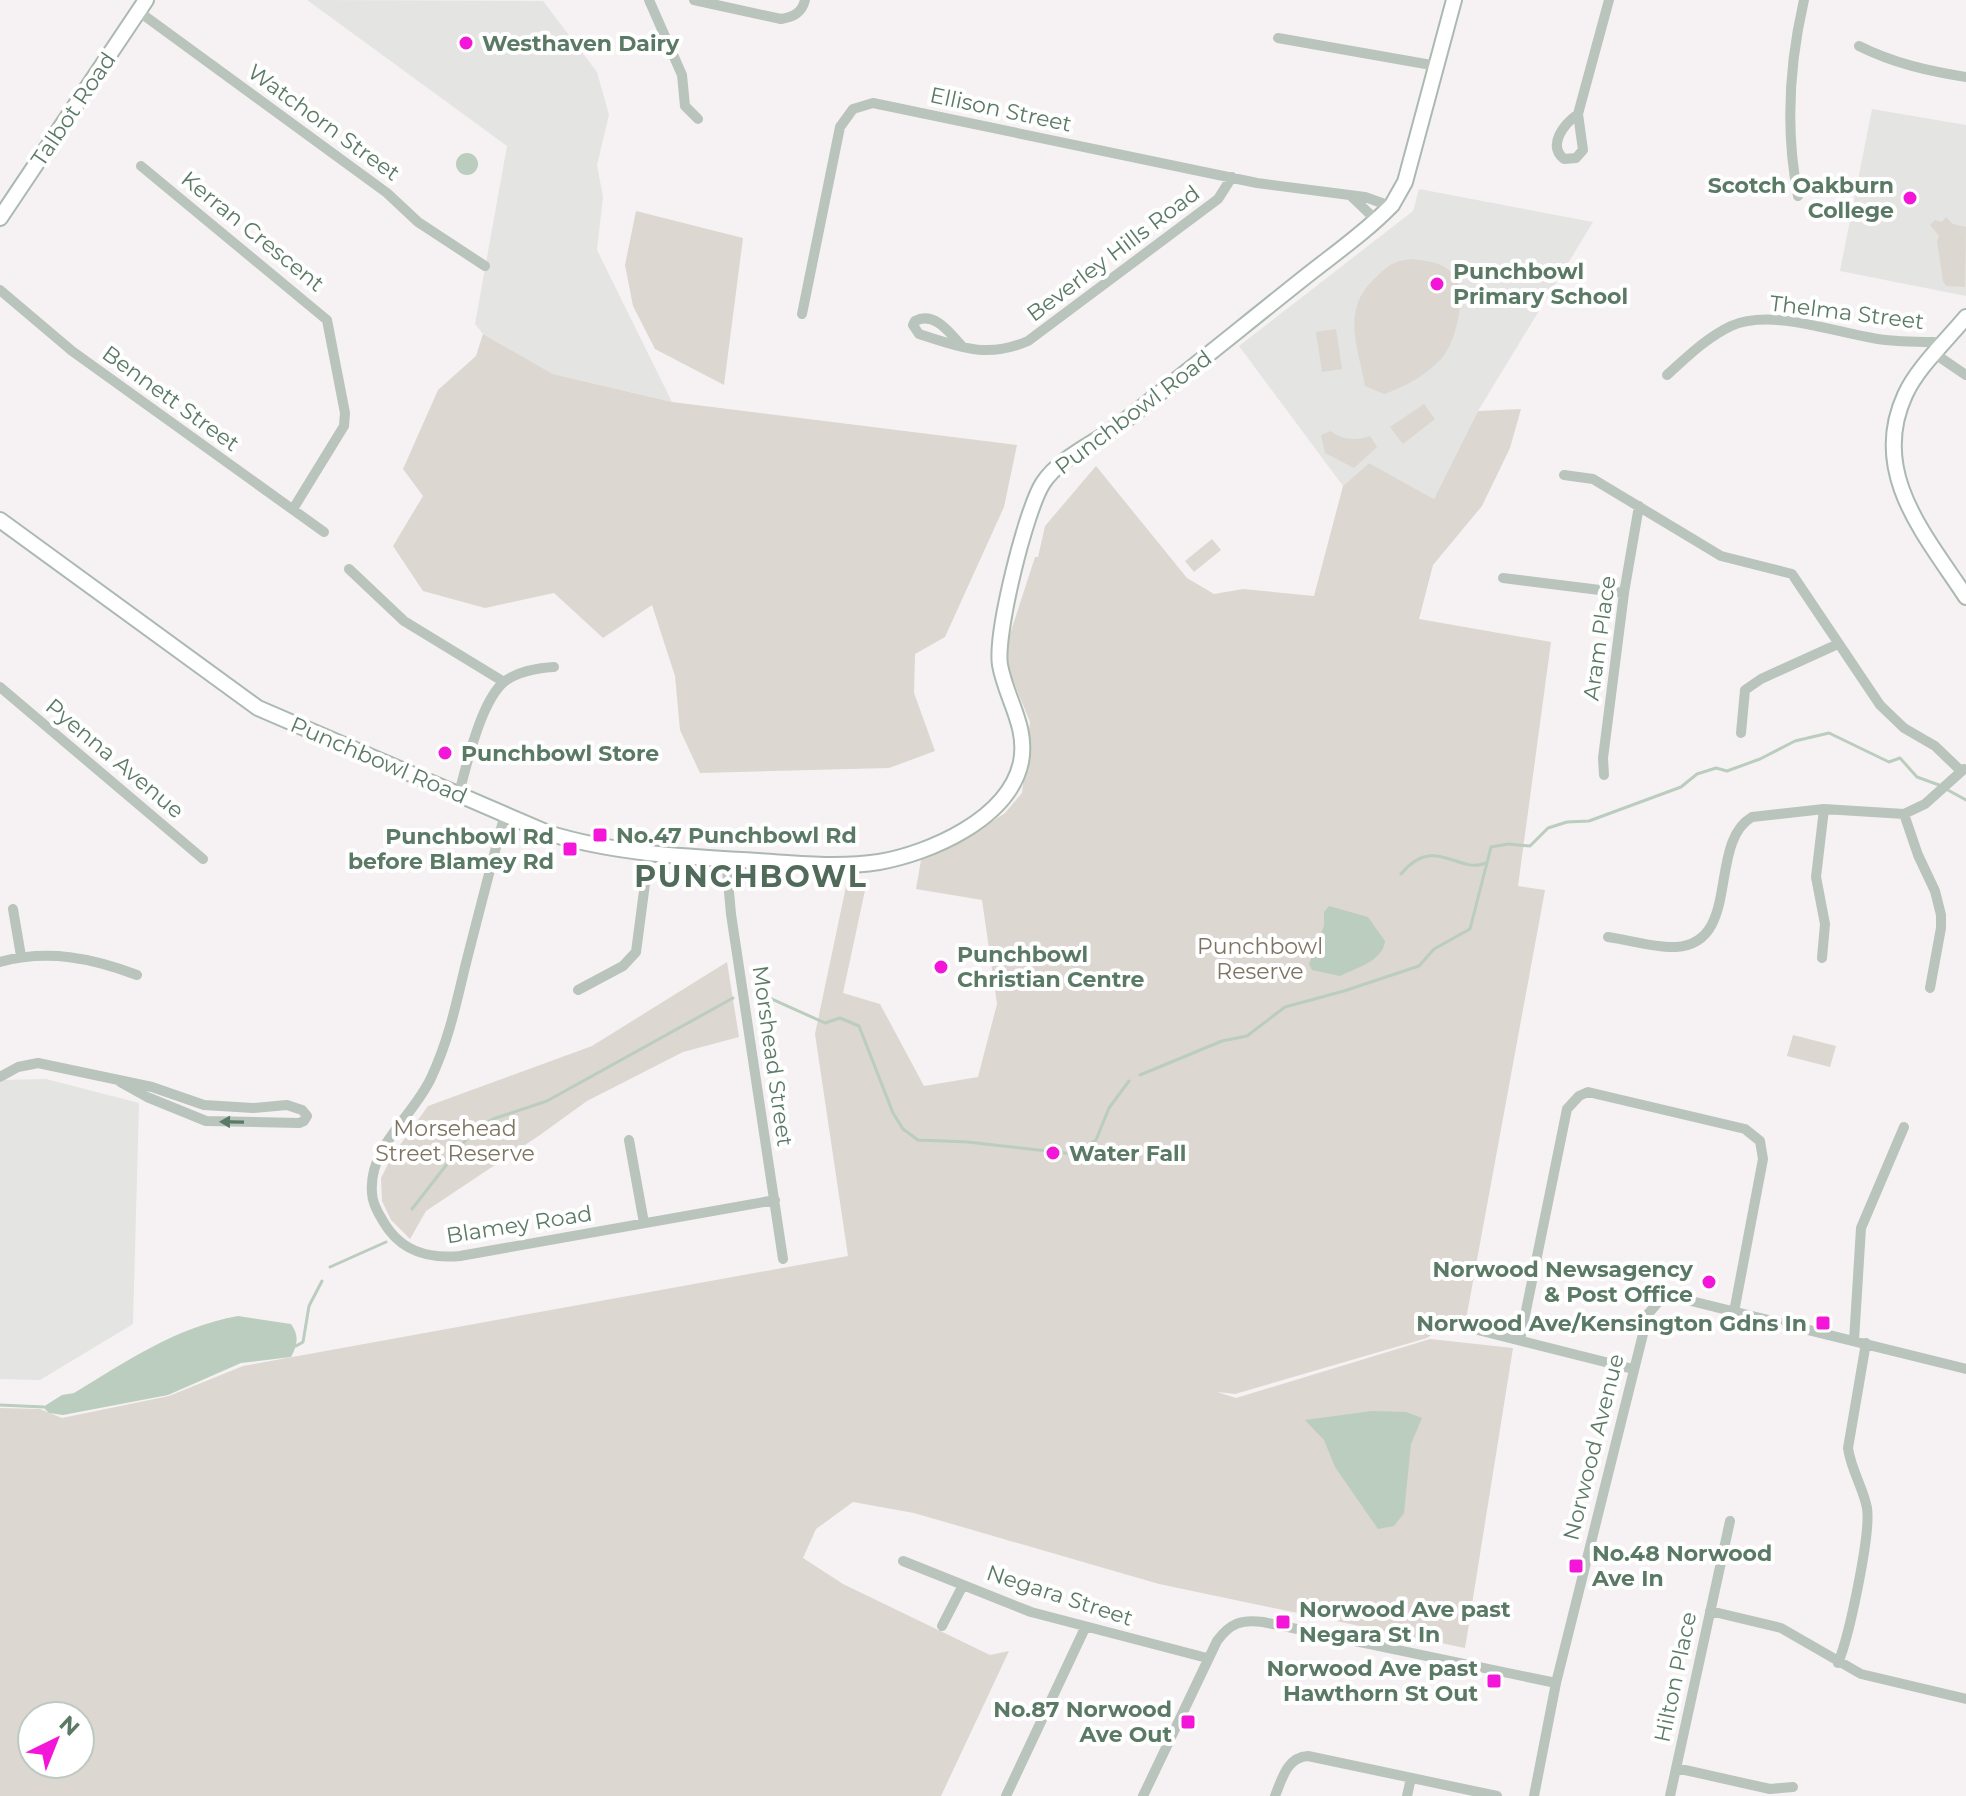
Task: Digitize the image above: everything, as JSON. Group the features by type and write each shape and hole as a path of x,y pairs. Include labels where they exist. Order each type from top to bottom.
{"street":[{"path":"649,0 682,75 682,109 698,119"},
{"path":"694,0 781,19 798,14 805,0"},
{"name":"Punchbowl Road","path":"0,520 258,708 539,830 569,840 649,853 726,859 804,864 876,862 910,855 935,846 992,810 1011,788 1021,762 1021,730 1001,671 999,636 1029,516 1041,487 1059,466 1120,424 1376,220 1400,195 1454,0"},
{"path":"1578,114 1609,0"},
{"path":"1798,196 1791,153 1790,84 1804,0"},
{"name":"Talbot Road","path":"0,218 142,6"},
{"name":"Watchorn Street","path":"142,6 387,193 418,222 485,266"},
{"path":"1278,38 1437,66"},
{"path":"1859,46 1883,58 1925,71 1966,77"},
{"name":"Ellison Street","path":"802,314 840,127 846,116 861,105 873,103 1232,177 1376,200 1388,209"},
{"name":"Kerran Crescent","path":"141,166 327,320 345,413 344,426 293,509"},
{"name":"Beverley Hills Road","path":"961,345 989,352 1014,348 1028,341 1218,199 1232,177"},
{"path":"1352,197 1376,220"},
{"name":"Bennett Street","path":"0,290 72,351 324,532"},
{"path":"1966,317 1905,394 1895,424 1893,458 1901,492 1909,509 1966,597"},
{"name":"Thelma Street","path":"1667,375 1707,340 1733,325 1760,321 1786,321 1880,340 1934,342 1938,351"},
{"path":"1938,351 1966,375"},
{"path":"1564,475 1593,479 1721,556 1792,574 1871,695 1892,719 1935,746 1963,769 1925,804 1904,814 1824,809 1752,817 1743,822 1732,839 1715,918 1710,928 1694,942 1676,947 1608,937"},
{"name":"Aram Place","path":"1604,775 1603,758 1624,593 1639,506"},
{"path":"349,569 404,621 504,682"},
{"path":"1503,578 1624,593"},
{"path":"1741,733 1745,690 1761,679 1838,644"},
{"path":"459,793 476,734 486,710 504,682 536,668 554,667"},
{"name":"Pyenna Avenue","path":"0,687 203,859"},
{"path":"1822,958 1825,924 1816,877 1824,809"},
{"name":"Blamey Road","path":"505,814 443,1050 418,1102 380,1152 373,1167 371,1196 389,1232 406,1247 440,1258 775,1200"},
{"path":"1904,814 1935,891 1941,915 1930,988"},
{"path":"578,990 623,966 636,952 649,853"},
{"name":"Morshead Street","path":"726,859 731,914 783,1259"},
{"path":"13,909 21,956"},
{"path":"0,962 21,956 68,956 92,960 137,975"},
{"path":"0,1077 18,1067 38,1063 152,1087 204,1105 253,1108 287,1105 302,1110 307,1116 299,1123 206,1121 147,1097 120,1082"},
{"path":"1520,1340 1567,1109 1579,1096 1588,1092 1745,1129 1760,1141 1763,1159 1734,1312"},
{"path":"1838,1663 1849,1624 1868,1519 1865,1498 1849,1461 1848,1448 1860,1342 1861,1228 1904,1127"},
{"path":"629,1140 644,1223"},
{"name":"Norwood Avenue","path":"1534,1796 1556,1683 1633,1369 1648,1314 1660,1300 1679,1298 1966,1369"},
{"path":"1466,1327 1633,1369"},
{"name":"Hilton Place","path":"1670,1796 1730,1521"},
{"name":"Negara Street","path":"903,1561 1031,1612 1207,1658"},
{"path":"942,1626 963,1585"},
{"path":"1710,1611 1781,1628 1861,1674 1966,1699"},
{"path":"1143,1796 1207,1658 1224,1631 1242,1621 1556,1683"},
{"path":"1006,1796 1085,1628"},
{"path":"1275,1796 1289,1765 1301,1756 1497,1796"},
{"path":"1676,1768 1770,1789 1793,1787"},
{"path":"1407,1796 1411,1778"}],"shaded area":[{"path":"307,0 543,1 597,72 609,115 597,165 603,197 597,250 672,402 553,374 483,334 475,324 507,146"},
{"name":"Scotch Oakburn College","path":"1872,109 1966,125 1966,296 1840,271"},
{"path":"467,153 475,156 478,164 475,172 467,175 459,172 456,164 459,156"},
{"name":"Punchbowl Primary School","path":"1419,189 1593,222 1478,411 1434,499 1369,463 1343,486 1239,346 1413,211"},
{"path":"1329,906 1368,917 1385,941 1374,959 1340,976 1312,970 1309,964 1324,926 1324,912"},
{"path":"46,1079 139,1103 133,1324 40,1380 0,1379 0,1080"},
{"path":"238,1316 291,1324 297,1340 291,1357 241,1363 168,1395 63,1415 49,1413 43,1407 173,1337"},
{"path":"1372,1411 1406,1412 1422,1418 1411,1444 1404,1513 1394,1526 1378,1529 1335,1467 1324,1440 1305,1420"}],"green space":[{"path":"636,211 743,238 724,385 655,349 633,306 625,265"},
{"path":"1946,217 1953,224 1966,227 1965,287 1946,286 1943,281 1937,241 1939,236 1930,225 1935,220 1942,222"},
{"path":"1411,259 1435,263 1455,277 1460,295 1458,319 1451,342 1441,359 1415,380 1384,394 1365,386 1354,330 1355,316 1364,291 1374,279 1390,265"},
{"path":"1336,329 1342,369 1322,372 1316,332"},
{"path":"483,334 553,374 672,402 1017,445 1004,507 945,637 915,654 914,693 935,751 889,768 700,773 680,730 675,676 652,605 603,638 554,593 485,608 423,591 393,546 423,496 403,469 438,390 476,356"},
{"path":"1424,404 1435,419 1403,444 1390,427"},
{"name":"Punchbowl Reserve","path":"1521,409 1510,448 1482,506 1433,565 1419,619 1551,642 1518,886 1545,890 1465,1325 1440,1329 1427,1338 1235,1394 1217,1392 1236,1398 1430,1339 1513,1348 1465,1648 1159,1584 914,1513 853,1502 816,1529 803,1558 843,1584 990,1655 1009,1651 941,1796 0,1796 0,1408 40,1409 62,1418 169,1396 243,1366 848,1256 815,1034 848,877 867,881 843,993 880,1004 924,1086 978,1077 997,1004 982,900 916,889 921,860 954,846 1005,813 1022,793 1030,722 1003,656 1035,557 1038,557 1045,526 1096,466 1187,578 1214,594 1243,589 1314,596 1343,486 1369,463 1434,499 1478,411"},
{"path":"1331,431 1349,439 1370,436 1377,447 1354,468 1325,453 1321,435"},
{"path":"1212,539 1221,550 1194,572 1185,561"},
{"name":"Morsehead Street Reserve","path":"727,962 739,1037 683,1052 587,1101 426,1211 410,1239 391,1220 382,1201 381,1178 392,1156 428,1106 592,1046"},
{"path":"1793,1035 1836,1046 1830,1067 1787,1056"}],"waterway":[{"path":"1140,1075 1222,1041 1247,1036 1285,1007 1419,966 1434,949 1470,929 1491,847 1508,844 1530,846 1548,828 1567,822 1589,821 1681,787 1697,774 1716,768 1727,771 1795,741 1829,733 1889,762 1900,758 1917,777 1939,785"},
{"path":"1946,789 1966,800"},
{"path":"1401,874 1413,862 1425,857 1435,856 1476,865 1486,863"},
{"path":"754,991 825,1023 840,1018 859,1026 893,1113 903,1129 918,1140 968,1142 1074,1154 1096,1140 1109,1108 1129,1081"},
{"path":"412,1209 472,1132 493,1119 547,1101 733,998"},
{"path":"330,1267 386,1242"},
{"path":"296,1346 303,1342 309,1306 322,1281"},
{"path":"0,1405 44,1407"}],"place":[{"name":"Westhaven Dairy","path":"466,43"},
{"name":"Scotch Oakburn College","path":"1910,198"},
{"name":"Punchbowl Primary School","path":"1437,284"},
{"name":"Punchbowl Store","path":"445,753"},
{"name":"No.47 Punchbowl Rd","path":"600,835"},
{"name":"Punchbowl Rd before Blamey Rd","path":"570,849"},
{"name":"Punchbowl Christian Centre","path":"941,967"},
{"name":"Water Fall","path":"1053,1153"},
{"name":"Norwood Newsagency & Post Office","path":"1709,1282"},
{"name":"Norwood Ave/Kensington Gdns In","path":"1823,1323"},
{"name":"No.48 Norwood Ave In","path":"1576,1566"},
{"name":"Norwood Ave past Negara St In","path":"1283,1622"},
{"name":"Norwood Ave past Hawthorn St Out","path":"1494,1681"},
{"name":"No.87 Norwood Ave Out","path":"1188,1722"}],"district":[{"name":"PUNCHBOWL","path":"751,877"}]}
